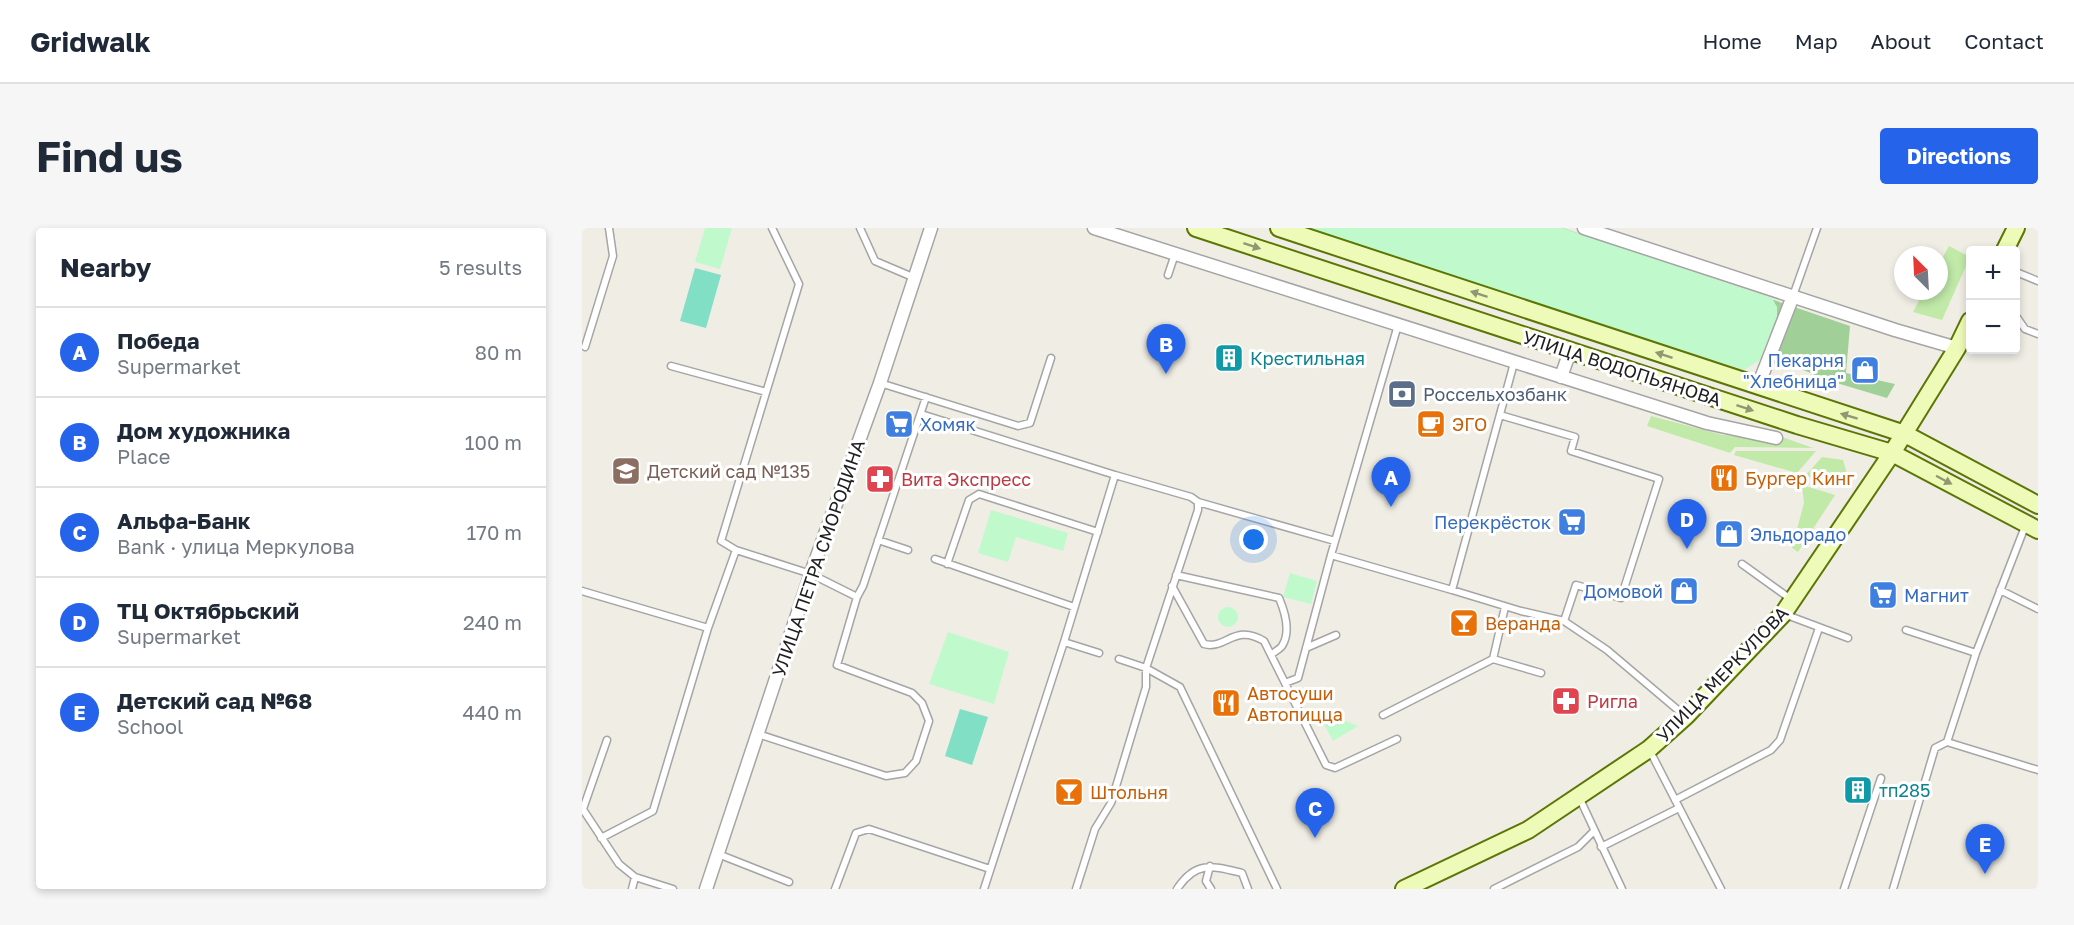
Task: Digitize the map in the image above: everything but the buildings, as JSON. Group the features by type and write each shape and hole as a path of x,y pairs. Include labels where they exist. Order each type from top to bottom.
{"main road":[{"name":"УЛИЦА ВОДОПЬЯНОВА","path":"1196,228 1797,425 1892,453 2032,527"},
{"name":"УЛИЦА ВОДОПЬЯНОВА","path":"1278,228 1905,434 2038,505"},
{"path":"2007,246 2016,228"},
{"name":"УЛИЦА МЕРКУЛОВА","path":"1404,889 1528,830 1649,749 1686,716 1788,607 1905,434 1966,331"}],"street":[{"name":"УЛИЦА ПЕТРА СМОРОДИНА","path":"706,889 811,574 880,383 931,228"},
{"path":"1094,228 1707,423 1776,438"},
{"path":"1584,228 1895,330 1957,348"},
{"path":"1758,386 1793,296"},
{"path":"1562,377 1570,351"}],"lane":[{"path":"585,347 613,256 609,228"},
{"path":"772,228 799,284 721,541 736,550 811,574 857,597"},
{"path":"860,228 875,261 915,278"},
{"path":"1793,296 1817,228"},
{"path":"1168,275 1175,254"},
{"path":"2020,274 2038,281"},
{"path":"2020,321 2025,329 2038,334"},
{"path":"1285,683 1298,678 1330,555 1398,326"},
{"path":"880,383 1018,426 1030,423 1052,358"},
{"path":"1452,590 1514,363"},
{"path":"671,366 766,392"},
{"path":"758,734 886,776 905,773 916,761 929,720 922,703 912,693 837,664 857,597 863,586 926,397"},
{"path":"921,414 1191,497 1198,502 1335,541"},
{"path":"1500,415 1575,437 1571,451 1659,479 1621,598 1576,585 1564,621"},
{"path":"984,889 1064,642 1114,475"},
{"path":"947,564 969,500 979,495 1098,532"},
{"path":"1076,889 1095,829 1111,802 1146,687 1146,668 1198,510 1198,502"},
{"path":"1947,742 1976,653 2001,590 2032,527"},
{"path":"878,540 908,550"},
{"path":"601,838 653,811 708,628 736,550"},
{"path":"1330,555 1505,607 1564,621 1606,650 1686,716"},
{"path":"935,559 1074,607"},
{"path":"1742,564 1788,607 1819,628 1848,638"},
{"path":"1176,575 1279,598 1286,613 1287,626 1283,645 1271,655"},
{"path":"1172,586 1204,644 1210,646 1241,634 1254,635 1264,641 1326,765 1335,768 1396,739"},
{"path":"2001,590 2038,609"},
{"path":"582,591 708,628"},
{"path":"1493,659 1505,607"},
{"path":"1675,800 1771,750 1780,740 1819,628"},
{"path":"1906,630 1976,653"},
{"path":"1306,648 1336,635"},
{"path":"1064,642 1099,653"},
{"path":"1383,715 1493,659 1541,673"},
{"path":"1119,660 1146,668 1180,687 1276,889"},
{"path":"607,740 582,809 619,864 635,877 674,889"},
{"path":"1893,889 1935,748 1947,742 2038,770"},
{"path":"1649,749 1721,889"},
{"path":"1844,889 1881,777"},
{"path":"1578,796 1622,889"},
{"path":"1601,847 1679,808"},
{"path":"835,889 856,833 869,829 990,869"},
{"path":"1494,889 1578,847 1594,831"},
{"path":"718,854 789,882"},
{"path":"1210,866 1206,880 1211,889"},
{"path":"1177,889 1192,872 1210,866 1242,873 1248,889"},
{"path":"632,889 635,877"}],"green space":[{"path":"705,228 732,228 720,269 695,262"},
{"path":"1306,228 1562,228 1772,298 1777,307 1777,317 1760,360 1744,370"},
{"path":"1343,228 1563,228 1850,326 1846,373 1895,384 1887,398 1830,381 1779,360 1771,333 1740,361"},
{"path":"1949,246 1966,255 1966,266 1942,320 1913,312 1919,300 1948,300"},
{"path":"695,268 721,275 706,328 680,321"},
{"path":"1651,416 1723,435 1785,438 1813,448 1735,447 1730,453 1647,426"},
{"path":"1736,451 1816,451 1797,473 1734,455"},
{"path":"1822,457 1843,460 1847,474 1840,487 1805,476"},
{"path":"1802,485 1835,495 1798,552 1792,548 1804,503"},
{"path":"991,510 1068,533 1063,551 1016,537 1008,562 978,553"},
{"path":"1290,573 1317,581 1311,604 1283,597"},
{"path":"1228,607 1235,610 1238,617 1235,624 1228,627 1221,624 1218,617 1221,610"},
{"path":"948,632 1009,652 994,704 929,684"},
{"path":"960,709 988,717 972,765 945,756"},
{"path":"1316,709 1358,726 1333,741"}],"place":[{"name":"Крестильная","path":"1229,358"},
{"name":"Пекарня \"Хлебница\"","path":"1865,370"},
{"name":"Дом художника","path":"1166,374"},
{"name":"Россельхозбанк","path":"1402,394"},
{"name":"Хомяк","path":"899,424"},
{"name":"ЭГО","path":"1431,424"},
{"name":"Детский сад №135","path":"626,471"},
{"name":"Бургер Кинг","path":"1724,478"},
{"name":"Вита Экспресс","path":"880,479"},
{"name":"Победа","path":"1391,507"},
{"name":"Перекрёсток","path":"1572,522"},
{"name":"Эльдорадо","path":"1729,534"},
{"name":"ТЦ Октябрьский","path":"1687,549"},
{"name":"Домовой","path":"1684,591"},
{"name":"Магнит","path":"1883,595"},
{"name":"Веранда","path":"1464,623"},
{"name":"Ригла","path":"1566,701"},
{"name":"Автосуши Автопицца","path":"1226,703"},
{"name":"тп285","path":"1858,790"},
{"name":"Штольня","path":"1069,792"},
{"name":"Альфа-Банк","path":"1315,838"},
{"name":"Детский сад №68","path":"1985,874"}]}
